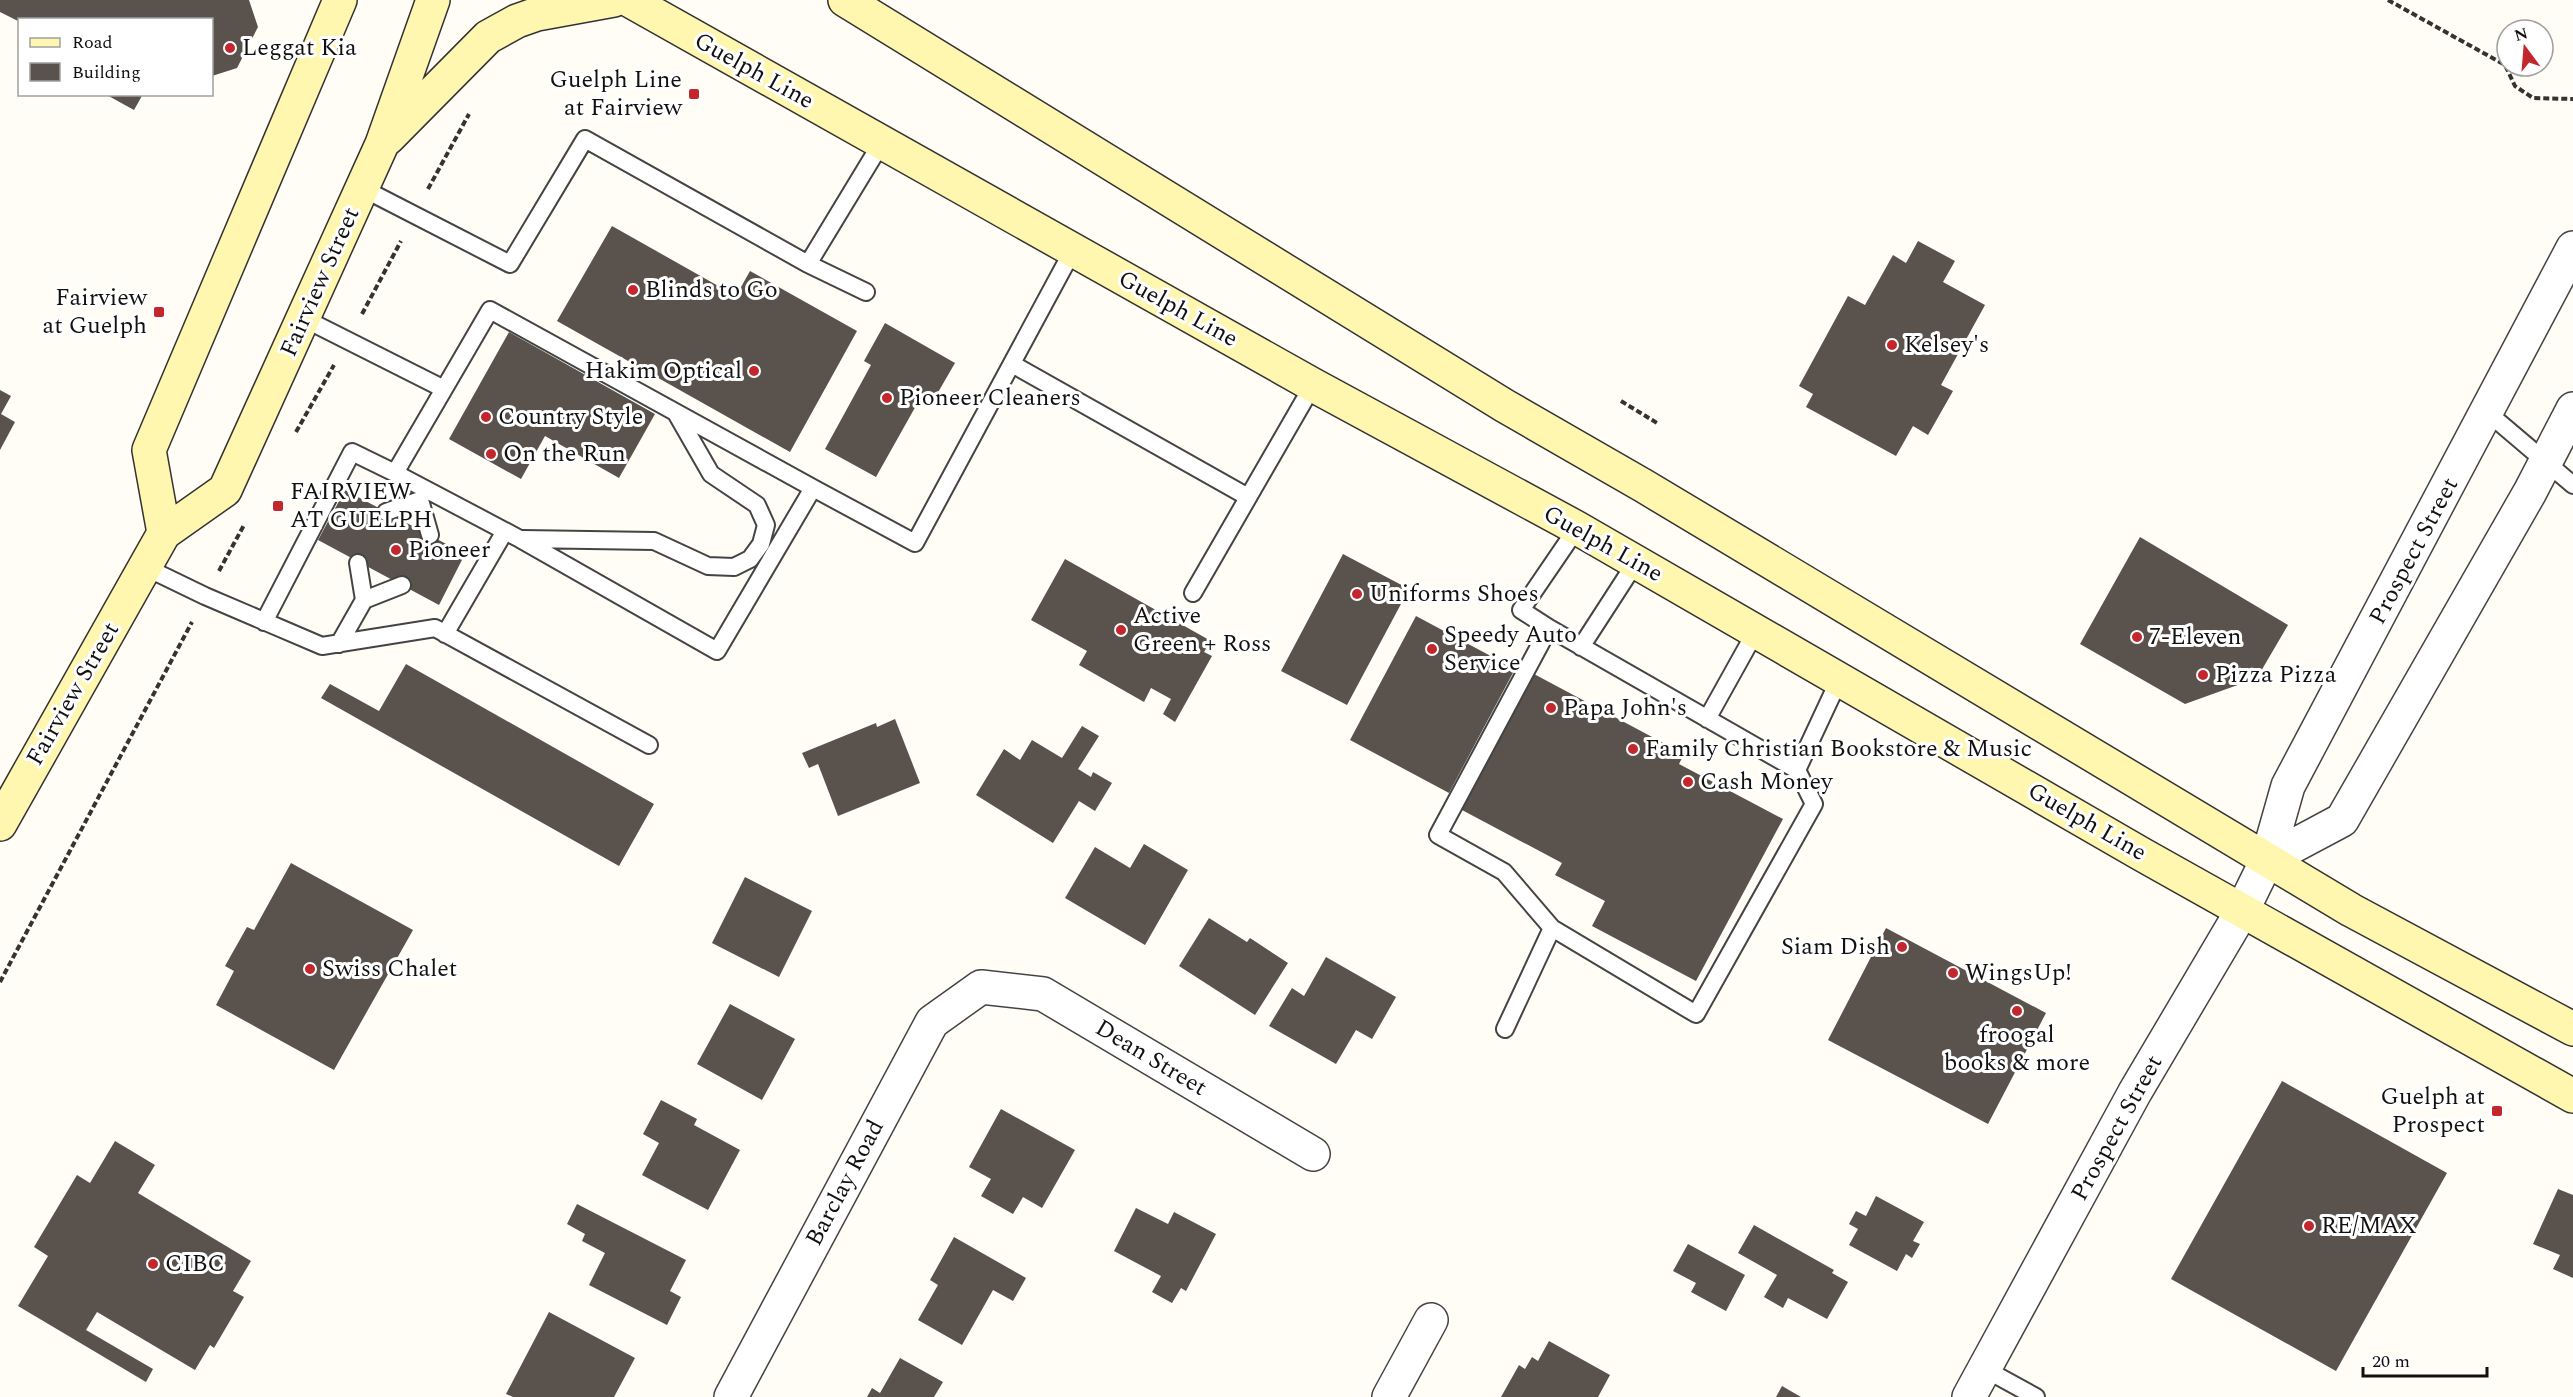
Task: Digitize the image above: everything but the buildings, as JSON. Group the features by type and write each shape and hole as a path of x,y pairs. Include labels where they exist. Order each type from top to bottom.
{"main road":[{"path":"305,83 304,69 316,0"},
{"path":"164,533 149,450 340,0"},
{"name":"Fairview Street","path":"0,824 164,533 225,490 382,144 432,0"},
{"path":"382,144 488,37 517,21 537,14 614,0"},
{"name":"Guelph Line","path":"629,0 1313,386 1577,528 2242,911 2573,1096"},
{"path":"845,0 1505,406 1644,486 2267,860 2351,910 2573,1029"}],"street":[{"name":"Prospect Street","path":"1970,1397 2135,1092 2242,911 2267,860 2288,786 2573,248"},
{"path":"2267,860 2343,820 2546,461 2573,409"},
{"name":"Dean Street","path":"981,987 1043,994 1313,1154"},
{"name":"Barclay Road","path":"731,1397 932,1022 981,987"},
{"path":"1389,1397 1431,1320"}],"lane":[{"path":"362,188 510,264 585,139 808,264 866,292"},
{"path":"808,264 882,142"},
{"path":"395,473 490,310 915,543 1074,250"},
{"path":"303,318 444,389"},
{"path":"1012,364 1248,497"},
{"path":"1193,592 1313,386"},
{"path":"2487,412 2573,485"},
{"path":"512,535 654,541 708,566 734,567 750,559 761,544 766,525 758,505 711,474 676,413"},
{"path":"264,622 352,452 395,473 423,495 512,535 717,651 813,488"},
{"path":"386,512 423,495"},
{"path":"423,495 430,536"},
{"path":"1548,628 1438,835 1504,872 1552,928 1696,1014 1814,804 1797,770 1548,628 1521,609 1577,528"},
{"path":"445,634 512,535"},
{"path":"339,644 364,600 358,562"},
{"path":"1581,647 1636,562"},
{"path":"145,567 322,646 435,628 649,745"},
{"path":"364,600 402,585"},
{"path":"1707,719 1756,631"},
{"path":"1797,770 1839,680"},
{"path":"1505,1029 1552,928"},
{"path":"1985,1369 2036,1397"}],"path":[{"path":"2388,0 2505,65 2515,86 2533,98 2573,99"},
{"path":"1621,401 1657,423"},
{"path":"0,982 146,708"}],"place":[{"name":"Leggat Kia","path":"230,48"},
{"name":"Guelph Line at Fairview","path":"694,94"},
{"name":"Blinds to Go","path":"633,290"},
{"name":"Fairview at Guelph","path":"159,312"},
{"name":"Kelsey's","path":"1892,345"},
{"name":"Hakim Optical","path":"754,371"},
{"name":"Pioneer Cleaners","path":"887,398"},
{"name":"Country Style","path":"486,417"},
{"name":"On the Run","path":"491,454"},
{"name":"FAIRVIEW AT GUELPH","path":"278,506"},
{"name":"Pioneer","path":"396,550"},
{"name":"Uniforms Shoes","path":"1357,594"},
{"name":"Active Green + Ross","path":"1121,630"},
{"name":"7-Eleven","path":"2137,637"},
{"name":"Speedy Auto Service","path":"1432,649"},
{"name":"Pizza Pizza","path":"2203,675"},
{"name":"Papa John's","path":"1551,708"},
{"name":"Family Christian Bookstore & Music","path":"1633,749"},
{"name":"Cash Money","path":"1688,782"},
{"name":"Siam Dish","path":"1902,947"},
{"name":"Swiss Chalet","path":"310,969"},
{"name":"WingsUp!","path":"1953,973"},
{"name":"froogal books & more","path":"2017,1011"},
{"name":"Guelph at Prospect","path":"2497,1111"},
{"name":"RE/MAX","path":"2309,1226"},
{"name":"CIBC","path":"153,1264"}]}
